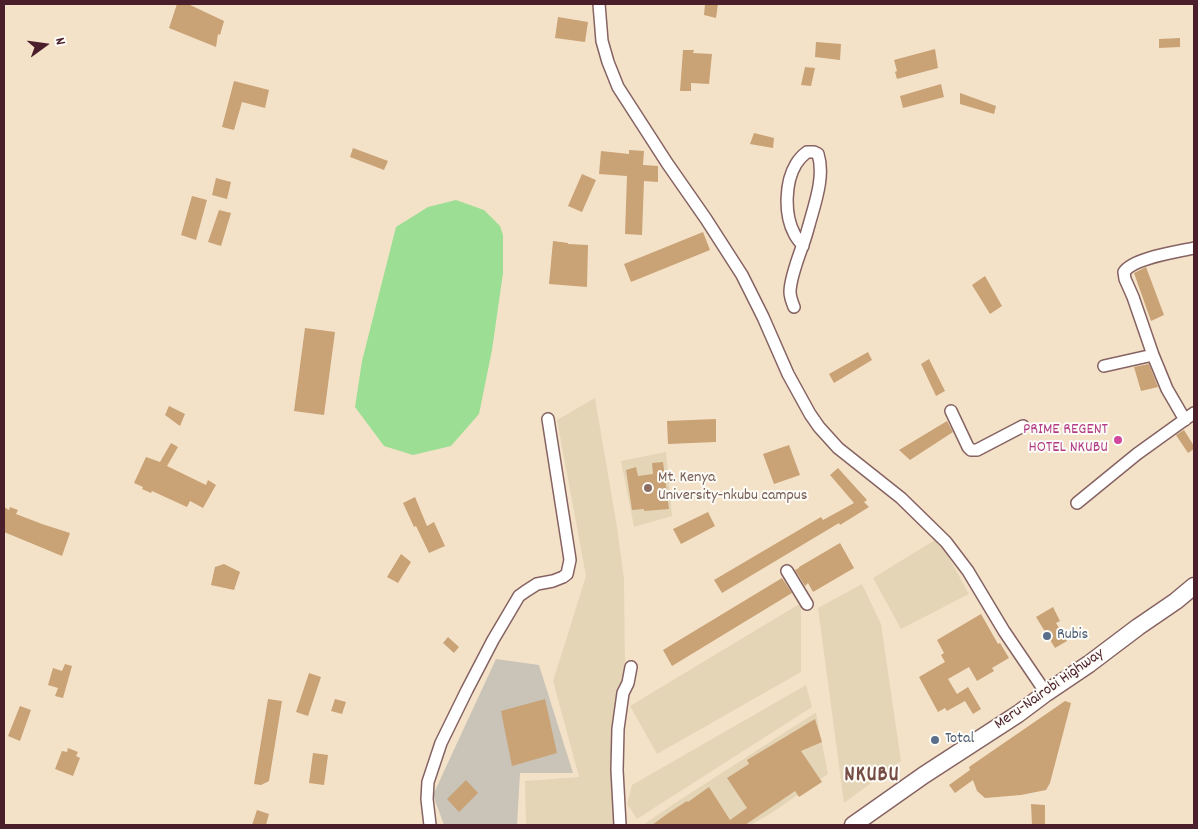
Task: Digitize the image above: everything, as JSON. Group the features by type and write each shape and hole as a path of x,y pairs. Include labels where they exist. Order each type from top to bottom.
{"highway":[{"name":"Meru-Nairobi Highway","path":"853,825 924,775 1018,714 1176,601 1194,586"}],"street":[{"path":"599,4 602,41 618,87 742,275 788,374 814,421 838,448 901,498 946,542 968,570 1004,631 1046,693"},
{"path":"794,307 790,293 791,283 803,246 818,190 820,161 818,154 814,152 807,152 796,164 788,192 787,207 790,223 794,235 803,246"},
{"path":"1185,420 1167,389 1124,272 1126,268 1143,260 1194,248"},
{"path":"1104,366 1153,355"},
{"path":"950,411 971,450 978,450 1024,426"},
{"path":"1077,503 1137,454 1194,413"},
{"path":"430,825 427,799 428,782 433,763 453,718 493,640 519,596 537,584 563,577 567,574 569,568 569,553 548,419"},
{"path":"787,571 807,604"},
{"path":"620,825 617,770 618,729 623,693 628,683 631,667"}],"shaded area":[{"path":"595,398 624,579 625,668 614,715 613,825 526,825 525,781 579,777 553,681 586,576 557,420"},
{"name":"Mt. Kenya University-nkubu campus","path":"666,452 672,516 634,527 621,461"},
{"path":"938,538 969,594 901,629 873,578"},
{"path":"862,584 881,624 901,761 844,803 818,608"},
{"path":"801,603 801,672 657,754 630,706"},
{"path":"496,659 539,665 573,773 520,773 517,825 444,825 433,795"},
{"path":"806,685 812,707 637,819 627,804 632,785"},
{"path":"815,713 828,774 773,812 751,825 643,825 672,805"}],"green space":[{"path":"456,200 484,210 500,226 503,235 503,273 492,350 479,414 451,446 413,455 384,446 355,407 362,361 396,227 428,207"}],"building":[{"path":"177,4 188,4 224,21 220,35 218,34 216,47 169,28"},
{"path":"705,4 718,4 716,18 704,15"},
{"path":"558,17 588,22 585,42 555,38"},
{"path":"1180,38 1180,47 1159,48 1159,39"},
{"path":"816,42 841,44 840,60 815,57"},
{"path":"935,49 938,68 897,79 894,60"},
{"path":"683,50 694,50 693,53 712,54 709,84 691,83 691,91 680,91"},
{"path":"805,67 815,68 811,86 801,85"},
{"path":"234,81 269,90 265,108 242,102 234,130 222,127"},
{"path":"941,84 944,97 903,108 900,96"},
{"path":"960,93 996,106 994,114 960,104"},
{"path":"754,133 774,138 773,148 750,144"},
{"path":"353,148 388,161 384,170 350,157"},
{"path":"629,150 644,151 643,165 658,166 658,182 644,181 642,235 625,234 627,176 599,174 601,151 629,154"},
{"path":"582,174 596,180 582,212 568,206"},
{"path":"216,178 231,182 227,199 212,195"},
{"path":"192,196 207,200 196,240 181,235"},
{"path":"219,210 231,213 221,246 208,242"},
{"path":"703,232 710,250 631,282 624,264"},
{"path":"553,241 588,245 587,287 549,284"},
{"path":"1146,267 1164,315 1151,321 1134,273"},
{"path":"985,276 1002,306 990,314 972,285"},
{"path":"305,328 335,332 324,415 294,411"},
{"path":"868,352 872,360 834,383 829,374"},
{"path":"929,359 945,391 936,396 921,364"},
{"path":"1149,364 1158,387 1141,391 1134,367"},
{"path":"169,406 185,414 180,426 165,415"},
{"path":"716,419 716,442 668,444 667,421"},
{"path":"947,421 953,432 910,460 899,450"},
{"path":"1184,430 1194,446 1194,449 1188,453 1176,435"},
{"path":"171,443 178,447 167,466 206,485 208,480 216,485 203,508 190,501 187,507 152,491 151,493 142,489 143,487 134,483 146,457 160,462"},
{"path":"789,445 800,475 774,484 763,454"},
{"path":"663,462 669,509 632,510 626,470 636,467 638,476 653,474 652,463"},
{"path":"838,468 867,500 864,502 869,507 722,593 714,580 821,517 823,520 854,503 830,475"},
{"path":"415,497 427,526 434,522 445,546 429,553 403,503"},
{"path":"4,507 9,510 10,507 18,510 16,514 70,533 62,556 4,532"},
{"path":"708,512 715,526 681,544 673,529"},
{"path":"840,543 854,568 813,592 808,583 805,586 795,570"},
{"path":"401,554 411,562 398,583 387,577"},
{"path":"224,564 240,572 234,590 211,585 215,567"},
{"path":"782,578 792,593 672,666 663,650"},
{"path":"1053,607 1060,621 1056,623 1067,641 1055,648 1036,617"},
{"path":"981,614 998,644 1000,643 1009,658 992,668 994,671 977,681 969,667 948,679 957,694 968,687 981,709 973,714 965,701 947,711 945,708 938,712 919,677 945,662 941,655 944,653 937,640"},
{"path":"448,637 459,647 454,653 443,643"},
{"path":"65,664 72,666 63,698 55,696 58,688 48,685 53,668 62,671"},
{"path":"309,673 321,677 308,716 296,712"},
{"path":"268,699 282,701 269,781 261,785 254,784"},
{"path":"335,699 346,702 342,714 331,711"},
{"path":"545,699 557,753 512,766 501,711"},
{"path":"1065,701 1071,703 1050,783 1046,790 1021,795 985,798 977,791 973,780 955,793 949,785 970,770 969,767"},
{"path":"20,706 31,710 20,741 8,736"},
{"path":"815,719 822,742 801,751 822,782 799,797 795,791 745,825 652,825 709,787 730,820 747,808 727,778 749,764 747,760"},
{"path":"68,748 78,752 76,756 80,758 73,776 55,769 62,751 67,752"},
{"path":"313,753 328,755 324,785 309,783"},
{"path":"466,780 478,793 459,812 447,799"},
{"path":"1031,804 1045,805 1045,825 1032,825"},
{"path":"257,810 269,814 266,825 252,825"}],"place":[{"name":"PRIME REGENT HOTEL NKUBU","path":"1118,440"},
{"name":"Mt. Kenya University-nkubu campus","path":"648,488"},
{"name":"Rubis","path":"1047,636"},
{"name":"Total","path":"935,740"}],"district":[{"name":"NKUBU","path":"872,777"}]}
